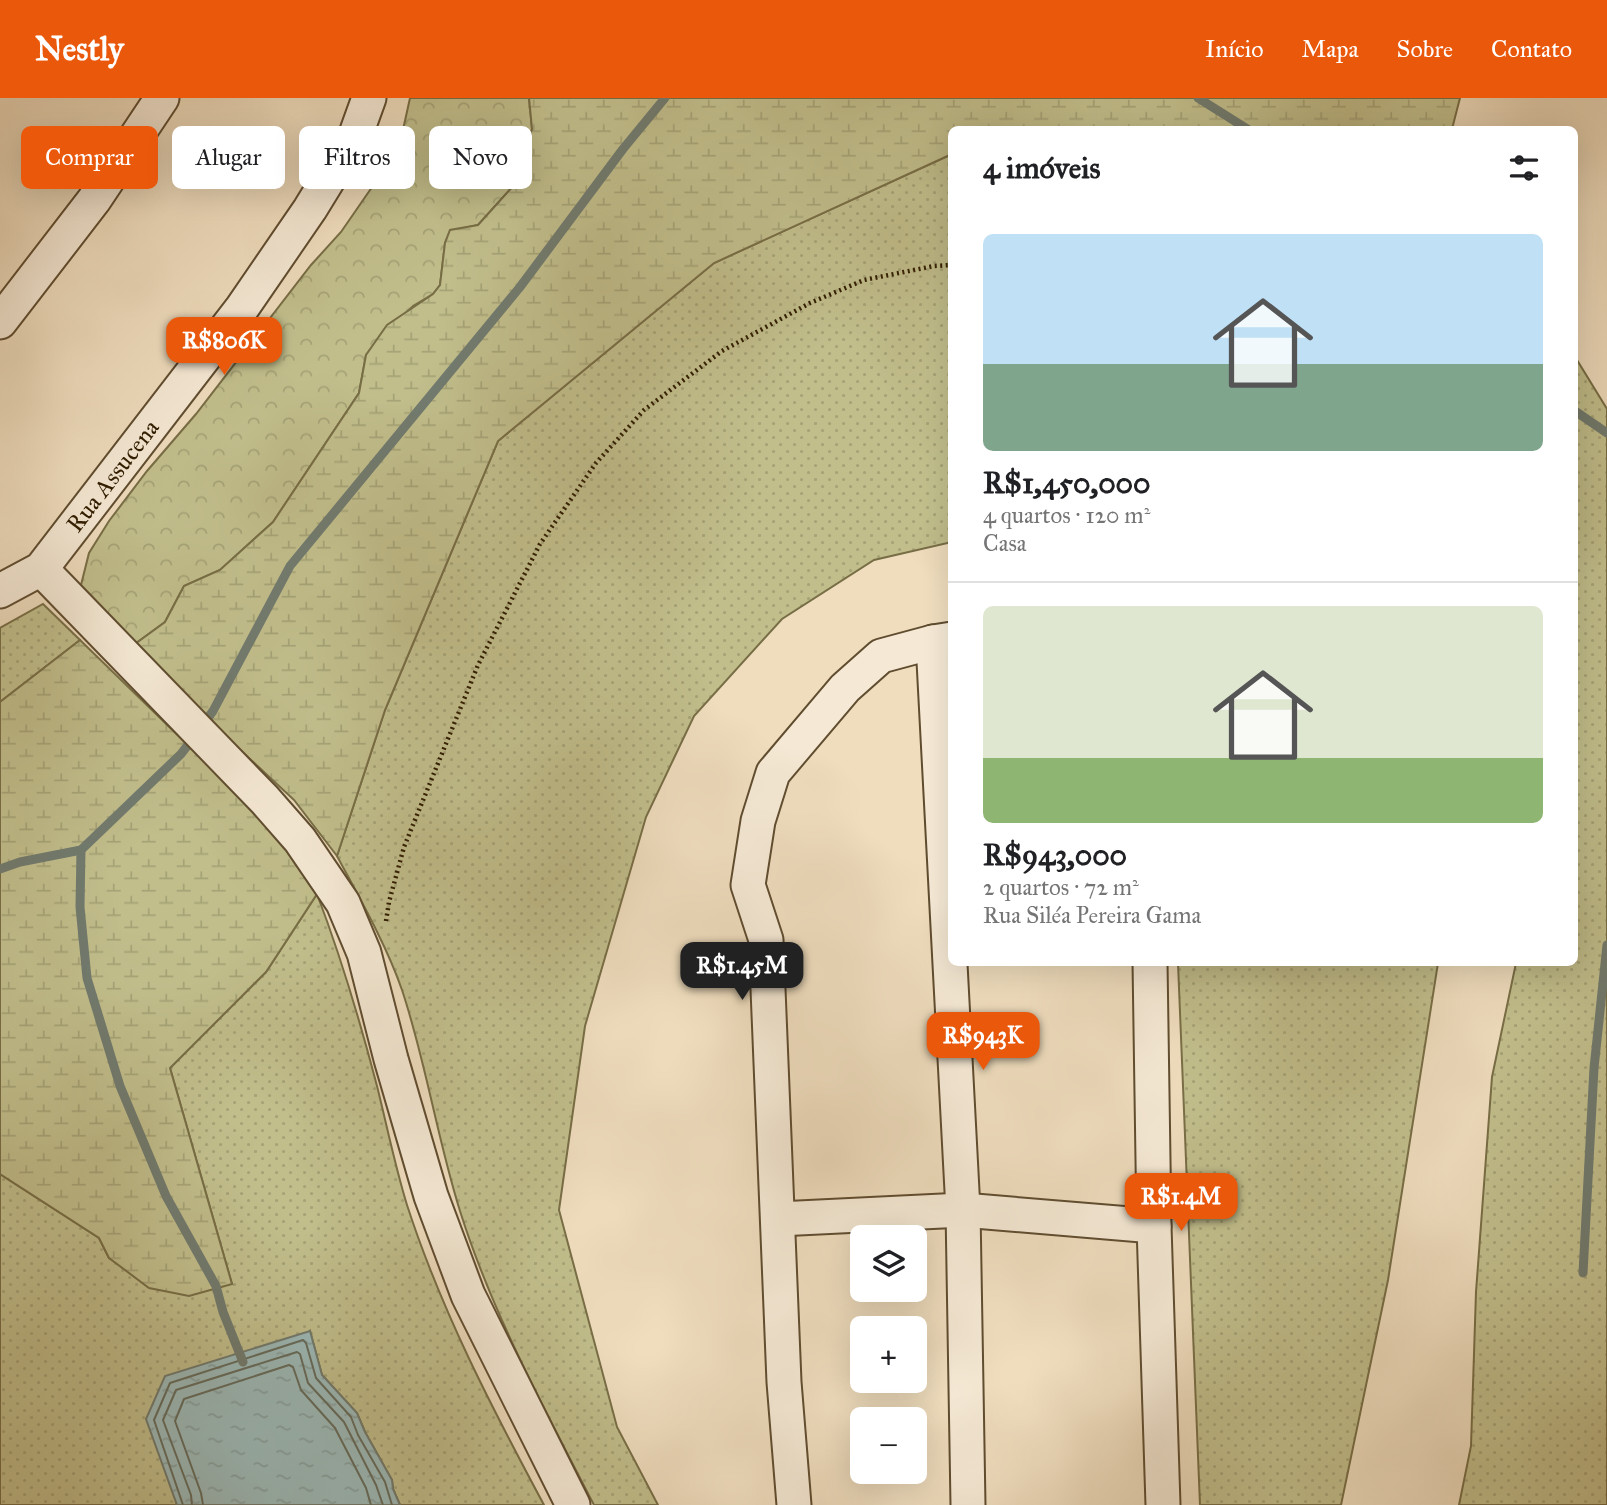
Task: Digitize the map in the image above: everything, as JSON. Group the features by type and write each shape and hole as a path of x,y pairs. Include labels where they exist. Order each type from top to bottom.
{"street":[{"path":"0,322 93,200 162,98"},
{"name":"Rua Assucena","path":"0,591 41,569 242,308 310,209 356,134 369,98"},
{"path":"41,569 265,800 300,841 343,903 364,953 394,1070 431,1196 468,1295 573,1505"},
{"path":"794,1505 785,1382 766,940 748,885 758,821 773,773 845,688 881,656 942,640 948,803"},
{"path":"954,966 963,1210 968,1505"},
{"path":"1150,966 1153,1226 1163,1505"},
{"path":"778,1219 963,1210 1153,1226"}],"path":[{"path":"385,929 389,902 404,847 478,665 540,544 596,463 644,410 722,351 810,303 864,280 948,265"}],"green space":[{"path":"410,98 529,98 532,126 429,126 429,189 510,189 478,225 450,231 445,243 440,285 433,294 413,306 366,355 359,393 273,522 220,570 184,586 165,622 135,644 80,589 89,553 109,521 147,471 196,414 311,265 341,232 371,189 415,189 415,126 404,126"},
{"path":"529,98 1460,98 1453,126 948,126 948,156 714,263 498,441 385,710 337,856 294,800 205,717 135,644 165,622 184,586 220,570 273,522 359,393 366,355 387,325 433,294 440,285 445,243 450,230 478,225 510,189 532,189"},
{"path":"948,156 948,543 874,560 782,619 694,716 646,817 585,1026 559,1210 617,1427 658,1505 594,1505 521,1361 488,1287 460,1211 402,990 381,939 337,856 385,710 498,441 714,263"},
{"path":"1578,362 1607,409 1607,1505 1459,1505 1471,1446 1476,1292 1492,1077 1515,966 1578,966"},
{"path":"43,604 80,640 0,702 0,628"},
{"path":"80,640 270,825 317,894 266,972 170,1068 232,1284 189,1296 149,1288 109,1258 99,1238 0,1174 0,702"},
{"path":"317,894 357,1013 403,1190 435,1283 505,1432 544,1505 400,1505 392,1480 357,1413 322,1375 310,1331 176,1501 177,1505 0,1505 0,1174 99,1238 109,1258 232,1284 170,1068 266,972"},
{"path":"1178,966 1438,966 1388,1280 1341,1505 1200,1505"}],"water":[{"path":"310,1331 322,1375 357,1413 392,1480 400,1505 177,1505 146,1419 165,1376"}],"waterway":[{"path":"202,726 213,711 290,566 520,287 623,149 665,98"},
{"path":"1198,98 1243,126"},
{"path":"1578,413 1607,433"},
{"path":"0,869 20,862 81,850 181,754 194,737"},
{"path":"81,850 80,907 87,978 120,1086 166,1196 216,1286 223,1312 243,1362"},
{"path":"1583,1273 1594,1068 1607,945"}]}
